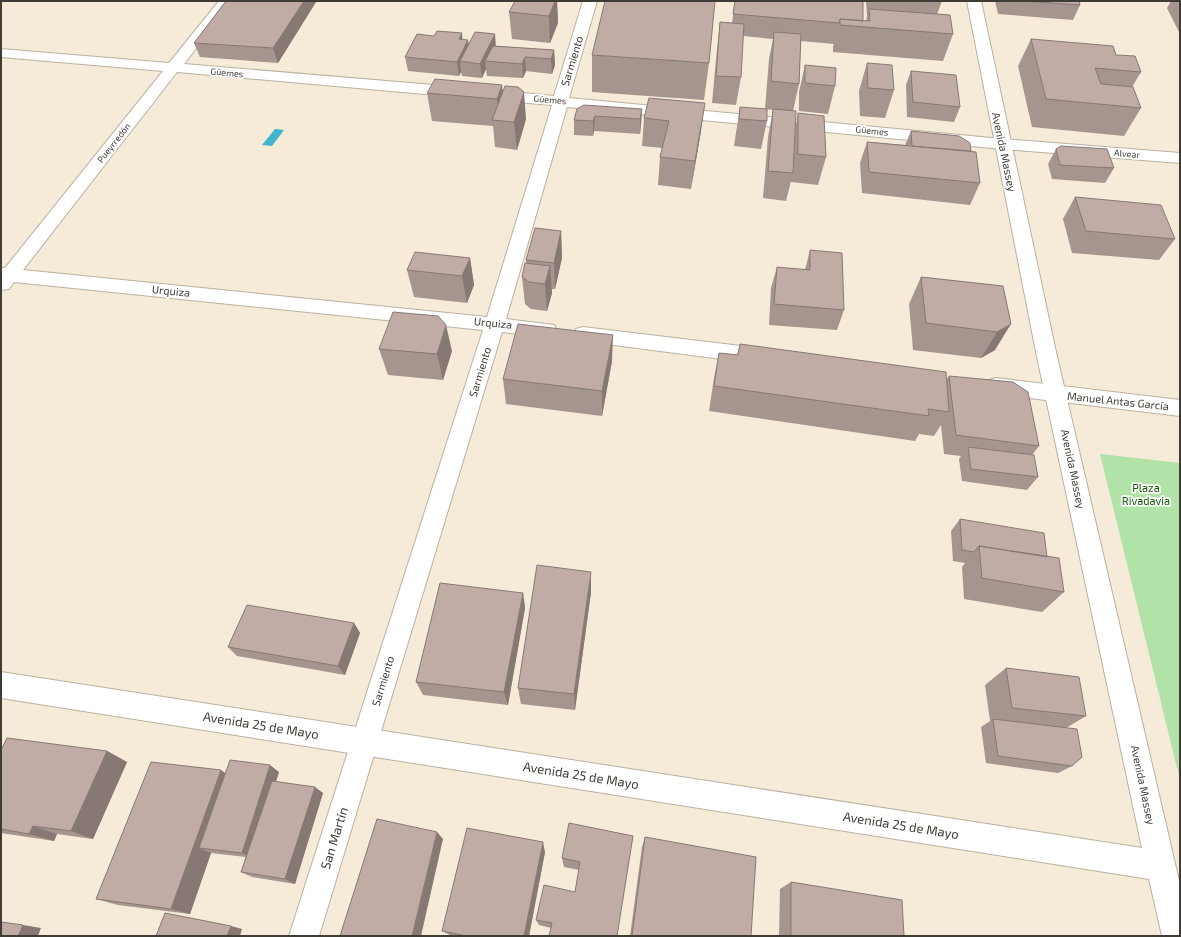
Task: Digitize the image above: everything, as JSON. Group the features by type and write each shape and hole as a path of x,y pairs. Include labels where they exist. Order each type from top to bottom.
{"street":[{"name":"Pueyrredón","path":"4,278 226,1"},
{"name":"Sarmiento","path":"364,740 495,323 590,1"},
{"name":"Avenida Massey","path":"974,1 1002,144 1056,394 1160,866 1177,936"},
{"name":"Güemes","path":"1,53 560,100 1002,144"},
{"name":"Alvear","path":"1002,144 1180,158"},
{"name":"Urquiza","path":"4,278 495,323 787,360"},
{"path":"977,384 1056,394"},
{"name":"Manuel Antas García","path":"1056,394 1180,408"},
{"name":"Avenida 25 de Mayo","path":"1,685 364,740 1160,866"},
{"name":"San Martín","path":"304,936 364,740"}],"green space":[{"name":"Plaza Rivadavia","path":"1100,454 1180,463 1180,780"}],"water":[{"path":"275,129 284,130 272,146 262,145"}],"building":[{"path":"226,1 304,1 273,48 194,43"},
{"path":"515,1 555,1 549,16 509,12"},
{"path":"605,1 715,1 709,63 592,55"},
{"path":"735,1 863,1 863,21 840,19 839,23 733,14"},
{"path":"1024,1 1079,1 1080,5"},
{"path":"869,9 950,15 953,34 840,25 840,19 870,21"},
{"path":"720,22 744,24 741,77 716,76"},
{"path":"437,31 462,33 459,39 468,40 457,62 405,57 417,34 434,36"},
{"path":"475,32 495,34 480,64 460,61"},
{"path":"774,32 801,34 799,84 771,81"},
{"path":"1031,39 1113,46 1116,55 1135,56 1141,72 1095,68 1101,84 1133,87 1141,108 1046,99"},
{"path":"493,46 554,50 551,59 525,57 522,64 485,61"},
{"path":"867,63 892,65 894,90 868,88"},
{"path":"805,65 836,68 835,86 805,83"},
{"path":"911,71 956,75 960,107 913,102"},
{"path":"435,79 502,85 497,99 427,93"},
{"path":"505,86 518,87 524,92 514,122 492,120"},
{"path":"649,98 705,103 695,161 660,157 669,121 644,118"},
{"path":"584,105 642,109 640,119 595,116 593,121 574,120 577,109"},
{"path":"740,107 767,109 767,121 739,119"},
{"path":"773,109 796,111 793,173 768,171"},
{"path":"798,113 824,116 826,157 798,154"},
{"path":"911,131 959,136 970,143 971,151 912,146"},
{"path":"867,142 976,152 980,183 869,172"},
{"path":"1061,146 1107,149 1114,168 1060,165 1056,149"},
{"path":"1075,197 1161,205 1175,239 1086,231"},
{"path":"535,228 561,231 554,263 526,260"},
{"path":"810,250 842,253 844,310 774,304 777,267 810,270"},
{"path":"415,252 470,258 462,276 407,270"},
{"path":"525,263 550,266 545,284 529,282 522,277"},
{"path":"921,277 1003,286 1011,324 997,332 926,323"},
{"path":"393,312 438,316 446,325 437,354 379,349"},
{"path":"518,324 613,335 602,391 503,379"},
{"path":"740,344 946,372 949,412 928,409 929,416 714,386 719,353 738,355"},
{"path":"949,376 1013,382 1028,392 1039,446 956,435"},
{"path":"968,447 1034,455 1038,477 971,469"},
{"path":"960,519 1044,533 1047,557 979,546 974,552 962,550"},
{"path":"979,546 1059,558 1064,592 982,578"},
{"path":"537,565 591,572 574,694 518,688"},
{"path":"440,583 523,593 504,692 416,682"},
{"path":"247,605 354,623 338,666 228,647"},
{"path":"1006,668 1079,677 1086,716 1012,708"},
{"path":"993,719 1077,729 1082,757 1072,766 998,756"},
{"path":"7,738 107,751 71,831 33,826 29,834 1,829 1,750"},
{"path":"230,760 270,765 242,853 199,848"},
{"path":"151,762 221,770 171,909 96,899"},
{"path":"272,781 315,787 285,879 241,872"},
{"path":"377,819 437,832 412,936 340,936"},
{"path":"569,823 633,836 617,936 549,936 552,923 536,920 544,885 575,892 580,862 562,858"},
{"path":"467,828 543,842 524,936 467,936 442,931"},
{"path":"645,837 756,857 751,936 632,936"},
{"path":"791,882 902,900 904,936 791,936"},
{"path":"165,913 231,926 227,936 156,936"},
{"path":"1,922 23,925 18,936 1,936"}]}
